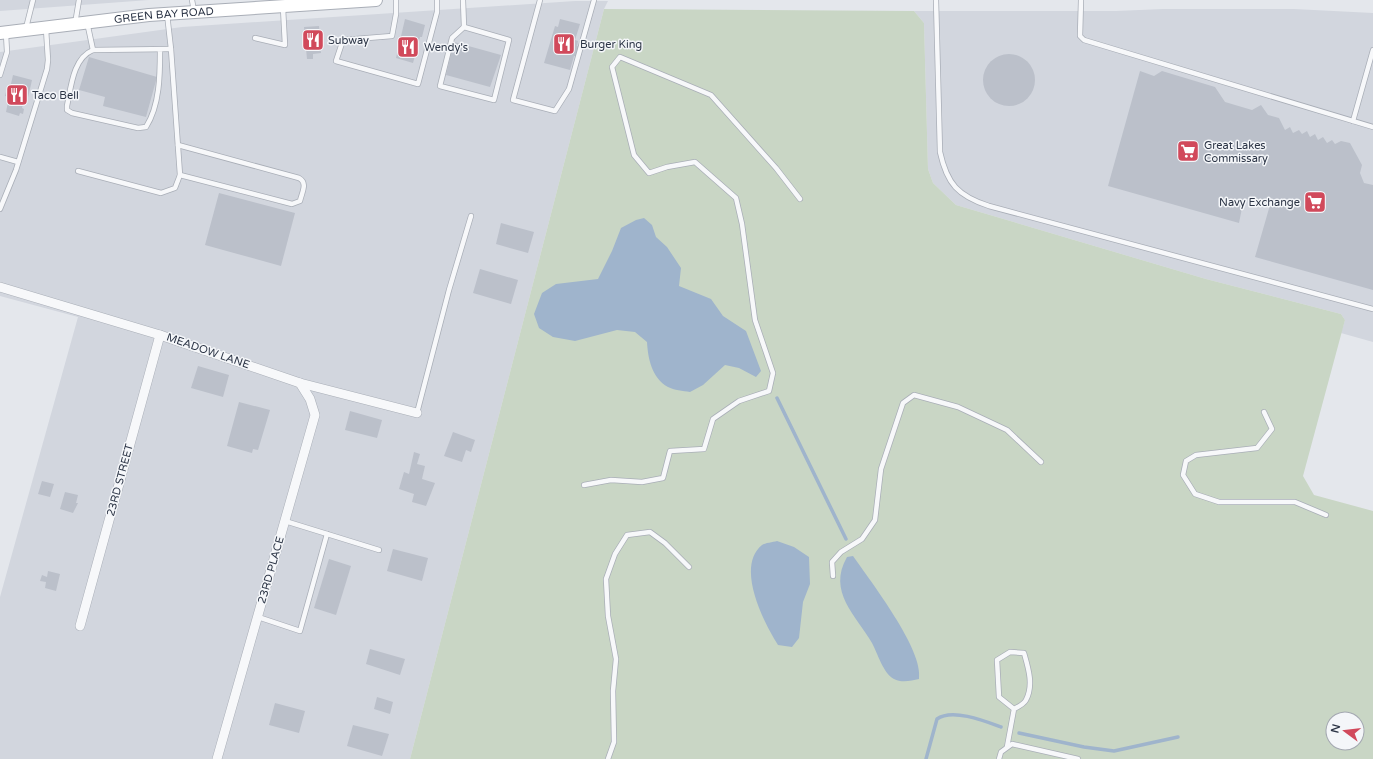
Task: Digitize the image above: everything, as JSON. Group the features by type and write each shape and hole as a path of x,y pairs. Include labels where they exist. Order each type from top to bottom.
{"main road":[{"name":"GREEN BAY ROAD","path":"3,33 87,22 166,14 376,0"}],"street":[{"name":"MEADOW LANE","path":"0,287 160,335 300,383 417,413"},
{"name":"23RD STREET","path":"80,626 160,335"},
{"name":"23RD PLACE","path":"217,759 315,415 310,399 300,383"}],"lane":[{"path":"26,30 34,0"},
{"path":"75,24 79,0"},
{"path":"192,0 194,12"},
{"path":"396,0 396,14 392,36 343,40 336,61 418,84 437,12 437,0"},
{"path":"463,0 464,27 452,38 440,86 494,100 510,40 464,27"},
{"path":"540,0 513,100 555,111 569,89 594,0"},
{"path":"936,0 940,152 942,162 951,182 968,198 989,206 1373,309"},
{"path":"1081,0 1080,36 1084,40 1236,84 1373,127"},
{"path":"256,38 285,45 282,6"},
{"path":"78,171 161,193 175,188 180,175 171,49 166,14"},
{"path":"87,22 93,50"},
{"path":"0,209 18,162 47,69 48,60 46,27"},
{"path":"0,75 7,52 3,33"},
{"path":"160,50 159,77 150,120 146,127 138,128 72,113 68,110 68,99 80,61 85,53 93,50 171,49"},
{"path":"1353,121 1373,50"},
{"path":"584,485 611,480 642,482 663,478 670,451 704,449 713,419 740,401 769,391 773,373 755,320 742,224 736,198 695,162 649,173 634,155 612,67 620,57 711,95 776,168 800,199"},
{"path":"178,145 299,178 303,180 304,184 300,201 296,204 292,204 180,175"},
{"path":"0,157 18,162"},
{"path":"417,413 449,290 471,216"},
{"path":"833,576 832,562 841,552 862,540 875,520 881,469 903,403 914,396 958,407 1007,430 1041,462"},
{"path":"1264,412 1272,429 1257,448 1196,455 1186,462 1183,475 1195,494 1219,502 1295,502 1326,515"},
{"path":"285,521 379,550"},
{"path":"608,759 614,742 612,691 616,659 608,616 606,579 615,554 627,535 650,532 665,543 689,567"},
{"path":"258,617 300,630 326,534"},
{"path":"1007,747 1014,710 1026,701 1030,688 1029,669 1024,653 1010,652 997,660 999,697 1014,710"},
{"path":"999,759 1000,752 1012,744 1078,759"}],"shaded area":[{"path":"0,0 149,0 0,11"},
{"path":"575,1 608,1 604,9 410,759 0,759 0,597 78,317 0,296 0,52 182,27"},
{"path":"1163,9 1294,9 1373,13 1373,342 1341,333 1345,320 1341,314 1206,279 956,205 933,183 928,169 924,23 914,11 1116,11"}],"green space":[{"path":"604,9 914,11 924,23 928,169 933,183 956,205 1206,279 1341,314 1345,320 1303,476 1314,495 1373,511 1373,759 410,759"}],"water":[{"path":"644,218 652,225 656,237 667,247 681,268 679,286 711,299 723,316 746,331 761,371 756,377 739,368 725,365 703,385 690,392 676,390 668,387 658,379 652,368 648,355 647,342 635,332 617,330 575,341 553,337 539,328 534,314 542,293 556,284 598,279 612,251 621,228 636,220"},
{"path":"777,541 794,547 809,557 810,584 803,602 799,638 792,647 778,645 760,609 752,581 751,567 754,555 762,545"},
{"path":"853,556 895,616 905,634 918,666 919,679 903,681 894,679 890,676 884,668 866,633 846,603 840,581 847,557"}],"building":[{"name":"Wendy's","path":"405,19 425,25 413,63 396,58"},
{"name":"Burger King","path":"560,19 580,24 575,40 578,41 577,46 583,48 580,58 574,56 570,70 544,63 555,26 558,27"},
{"name":"Subway","path":"319,26 321,53 313,54 313,59 307,59 304,27"},
{"path":"454,42 501,55 490,87 446,75"},
{"path":"1009,54 1019,56 1027,62 1033,70 1035,80 1033,90 1027,98 1019,104 1009,106 999,104 991,98 985,90 983,80 985,70 991,62 999,56"},
{"path":"89,57 157,77 146,117 103,106 105,97 79,90"},
{"path":"1140,71 1154,76 1162,71 1215,87 1225,102 1252,110 1261,105 1268,115 1279,118 1285,130 1290,127 1293,133 1299,130 1302,134 1307,131 1310,137 1315,134 1318,140 1323,137 1327,143 1332,140 1335,144 1341,141 1350,143 1362,165 1360,173 1364,183 1373,185 1373,290 1255,257 1270,205 1244,198 1239,223 1108,186"},
{"name":"Taco Bell","path":"13,75 32,80 27,102 24,101 22,108 24,109 23,114 20,113 19,116 6,112 9,97 5,96 7,88 10,88"},
{"path":"219,193 295,213 281,266 205,245"},
{"path":"501,223 534,232 528,253 496,244"},
{"path":"480,269 518,280 511,304 473,293"},
{"path":"198,366 229,375 223,397 191,388"},
{"path":"239,402 270,410 258,450 253,449 252,453 227,446"},
{"path":"350,411 382,420 377,438 345,430"},
{"path":"453,432 475,440 471,452 466,450 462,462 444,456"},
{"path":"414,452 420,454 417,464 425,466 422,479 435,483 426,506 412,502 414,494 399,489 404,472 409,474"},
{"path":"42,481 54,484 50,497 38,494"},
{"path":"65,492 78,495 76,503 78,503 73,513 60,509"},
{"path":"393,549 428,558 422,581 387,571"},
{"path":"329,559 351,566 336,615 314,608"},
{"path":"48,571 60,574 56,591 45,588 46,582 40,581 42,575 47,577"},
{"path":"370,649 405,659 400,675 366,664"},
{"path":"377,697 393,702 390,714 374,709"},
{"path":"275,703 305,711 299,733 269,725"},
{"path":"353,725 389,734 382,756 347,746"}],"waterway":[{"path":"777,398 846,539"},
{"path":"926,759 937,719 943,716 960,715 1001,727"},
{"path":"1019,733 1084,747 1114,751 1178,737"}],"place":[{"name":"Subway","path":"313,40"},
{"name":"Burger King","path":"564,44"},
{"name":"Wendy's","path":"408,47"},
{"name":"Taco Bell","path":"17,95"},
{"name":"Great Lakes Commissary","path":"1188,151"},
{"name":"Navy Exchange","path":"1315,202"}]}
